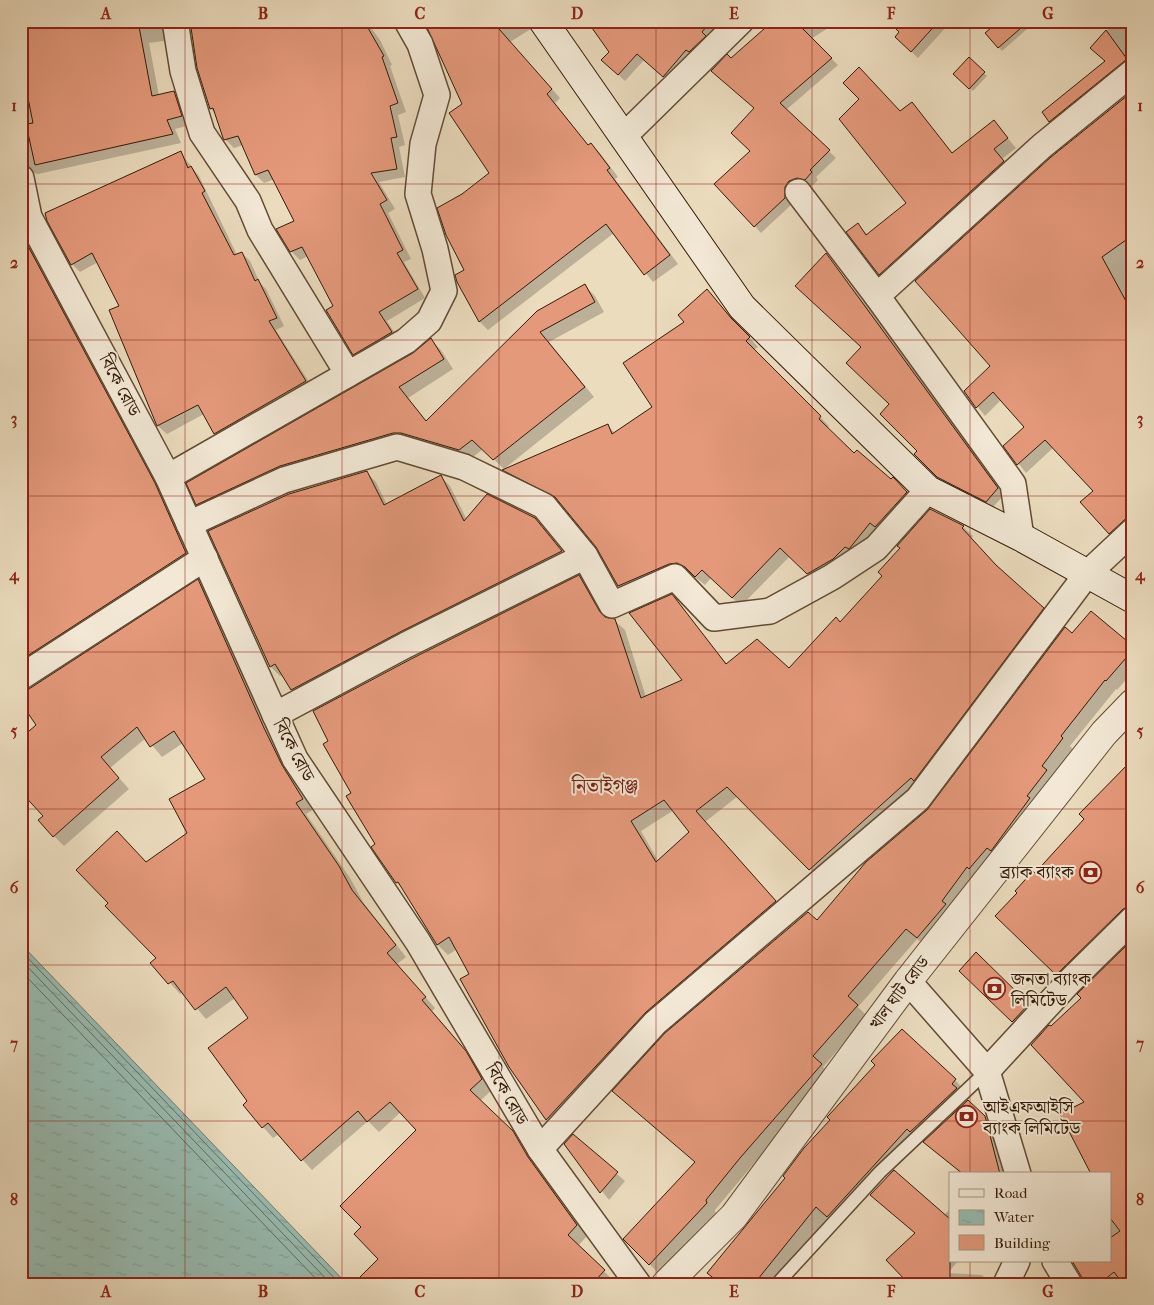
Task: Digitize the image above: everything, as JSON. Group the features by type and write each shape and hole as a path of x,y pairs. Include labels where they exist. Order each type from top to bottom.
{"main road":[{"path":"543,21 742,308 928,490 1021,537 1133,599"},
{"name":"খাল ঘাট রোড","path":"666,1284 734,1216 908,981 1104,733 1133,703"}],"street":[{"path":"175,21 183,71 202,132 248,201 260,230 348,374"},
{"path":"168,477 406,341 430,321 444,292 435,249 418,194 423,144 437,95 420,44 407,21"},
{"path":"623,137 741,21"},
{"path":"877,296 1042,146 1133,72"},
{"name":"বিকে রোড","path":"21,178 29,216 168,477 295,759 418,942 540,1150 638,1284"},
{"path":"798,192 877,296 1013,484 1021,537"},
{"path":"189,524 284,480 396,447 464,467 544,506 585,556 612,606 675,577 714,618 770,611 832,577 876,548 928,490"},
{"path":"540,1150 655,1023 918,799 1087,574 1133,531"},
{"path":"275,715 406,645 585,556"},
{"path":"21,677 205,558"},
{"path":"987,1071 1069,982 1133,919"},
{"path":"908,981 987,1071 1017,1172"},
{"path":"1006,1284 1017,1262"},
{"path":"1056,1262 1069,1284"}],"lane":[{"path":"777,1284 880,1172 987,1071"}],"water":[{"path":"21,944 347,1284 21,1284"}],"building":[{"path":"25,21 138,21 152,96 174,91 182,116 167,120 173,134 35,165 26,124 33,123 23,73"},
{"path":"190,21 364,21 384,56 382,57 398,103 390,106 397,137 391,138 397,169 371,173 387,200 380,204 403,250 397,253 418,289 379,312 392,332 353,355 326,310 333,306 302,247 290,252 276,229 294,221 268,170 255,175 238,136 224,140 223,138 213,108 210,109 197,68"},
{"path":"424,21 492,21 552,89 547,94 588,145 591,143 610,168 607,170 670,255 644,275 606,224 479,322 457,282 455,275 464,270 446,235 437,208 462,194 489,173 449,113 462,104"},
{"path":"587,21 711,21 702,32 706,36 689,52 686,50 663,77 637,54 618,75 601,60 609,52"},
{"path":"773,21 795,21 832,58 780,103 830,150 810,170 812,172 805,180 797,178 789,181 785,187 785,198 754,227 714,184 750,151 731,133 754,108 711,71 727,54 731,58"},
{"path":"888,21 939,21 911,52 895,37 899,32"},
{"path":"999,21 1029,21 998,48 985,33"},
{"path":"1106,30 1127,59 1049,122 1042,112 1105,61 1090,48"},
{"path":"969,57 985,72 969,89 953,74"},
{"path":"859,67 900,111 912,102 952,153 994,120 1008,138 994,149 1004,161 879,275 846,232 858,223 866,235 906,203 839,119 859,99 843,83"},
{"path":"1133,91 1133,235 1102,257 1133,314 1133,512 1109,534 1080,502 1093,491 1045,440 1017,465 1003,446 1024,427 993,392 976,408 964,391 990,366 915,281 1051,157"},
{"path":"181,151 188,168 191,166 205,191 202,193 234,255 242,252 255,281 258,279 277,318 269,321 306,381 214,434 198,405 157,426 109,310 119,306 92,253 71,265 47,221 45,213"},
{"path":"21,233 155,483 186,553 21,660"},
{"path":"826,253 998,488 986,502 937,477 914,454 917,451 880,414 889,404 846,363 861,347 795,286"},
{"path":"585,284 595,302 540,332 585,387 493,460 472,440 459,450 401,433 393,433 280,466 196,505 186,483 413,353 431,338 444,359 399,387 426,421 537,311"},
{"path":"707,289 750,337 746,341 821,416 819,419 854,453 857,450 891,479 893,477 907,492 875,527 870,523 849,549 845,547 833,559 807,574 780,548 732,598 702,570 695,577 685,567 677,563 669,564 618,586 596,547 555,497 502,470 608,424 612,434 652,407 623,363 684,322 678,315"},
{"path":"367,471 384,505 441,475 464,521 487,494 535,518 562,551 400,632 291,690 275,664 270,667 208,531 289,494"},
{"path":"930,509 964,526 962,528 996,565 1044,608 914,781 911,778 809,870 727,787 696,811 776,901 646,1012 546,1120 509,1067 460,979 469,974 449,937 437,945 398,882 396,883 371,847 375,844 346,796 351,793 323,744 328,741 313,711 413,658 579,575 600,612 605,617 615,619 641,698 682,680 629,613 672,594 726,664 757,639 789,668 836,617 840,622 882,576 878,572 900,548 897,546","holes":["664,800 689,832 656,862 631,821"]},
{"path":"198,579 264,728 282,765 303,799 296,803 339,866 352,890 396,945 387,953 426,997 422,1000 466,1051 482,1079 470,1090 513,1131 528,1157 577,1225 568,1235 605,1270 592,1284 353,1284 378,1259 354,1234 361,1227 340,1206 416,1130 390,1102 367,1122 358,1111 301,1161 268,1123 262,1128 243,1105 247,1101 208,1048 248,1018 226,987 195,1010 173,981 168,984 150,963 156,958 105,906 108,903 76,870 117,831 146,862 187,833 169,799 205,779 174,731 150,747 137,727 101,757 119,778 53,837 38,820 43,816 21,792 21,738 36,725 21,703 21,691 29,689"},
{"path":"1091,611 1133,646 1133,650 1105,680 1061,736 1063,738 1042,766 1047,770 1027,796 1030,798 991,851 987,848 969,869 967,867 942,901 946,904 917,938 906,929 848,996 858,1005 813,1056 822,1064 740,1158 706,1200 707,1203 649,1265 623,1239 695,1162 612,1091 665,1033 808,912 817,920 866,862 927,810 1065,627 1072,633"},
{"path":"1133,759 1133,905 1123,909 1056,975 995,916 1017,893 1015,891 1033,871 1035,873 1084,819 1079,814"},
{"path":"1133,939 1133,1284 1123,1284 1114,1272 1099,1284 1086,1284 1073,1262 1112,1262 1112,1237 1120,1231 1112,1221 1112,1172 1090,1172 1060,1114 1084,1102 1031,1045 1049,1025 1051,1026 1081,998 1077,994"},
{"name":"জনতা ব্যাংক লিমিটেড","path":"976,952 1029,1004 1012,1022 959,971"},
{"path":"902,1029 956,1079 952,1084 957,1088 910,1132 907,1129 827,1217 816,1207 754,1284 721,1284 707,1273 785,1178 783,1176 804,1148 830,1120 827,1117 875,1065 871,1061"},
{"name":"আইএফআইসি ব্যাংক লিমিটেড","path":"968,1100 985,1116 999,1172 960,1172 923,1142"},
{"path":"573,1134 618,1172 600,1193 564,1144"},
{"path":"894,1170 949,1218 950,1284 909,1284 886,1260 915,1233 870,1195"}],"place":[{"name":"ব্র্যাক ব্যাংক","path":"1090,872"},
{"name":"জনতা ব্যাংক লিমিটেড","path":"995,989"},
{"name":"আইএফআইসি ব্যাংক লিমিটেড","path":"967,1117"}],"district":[{"name":"নিতাইগঞ্জ","path":"605,786"}]}
